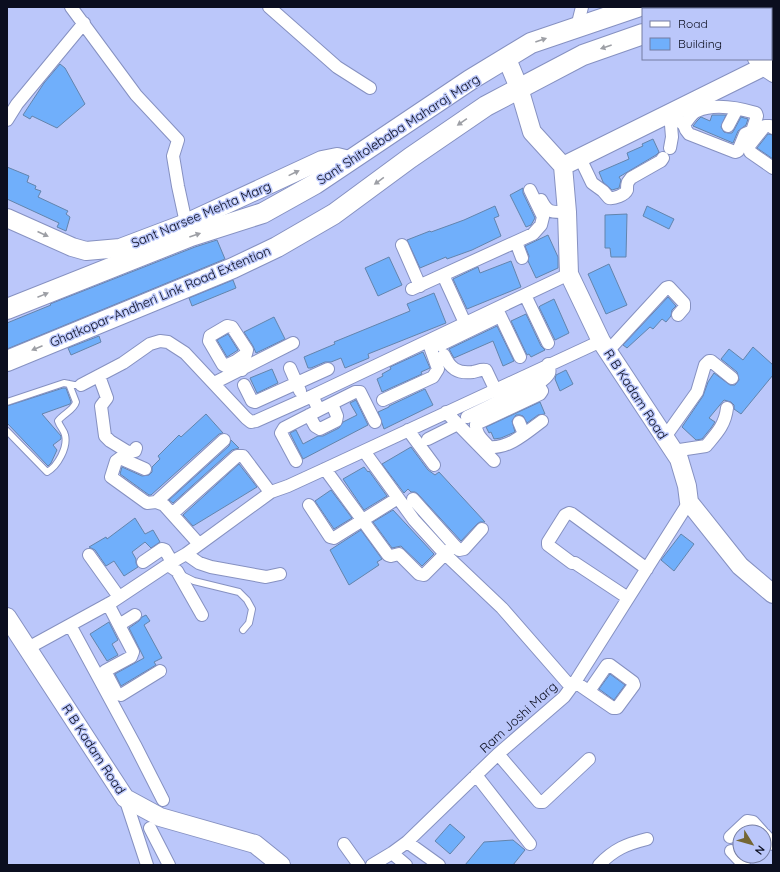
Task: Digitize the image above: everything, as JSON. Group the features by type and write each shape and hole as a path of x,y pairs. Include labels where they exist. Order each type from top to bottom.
{"main road":[{"name":"Sant Shitolebaba Maharaj Marg","path":"7,309 191,236 263,213 315,184 470,80 507,59 531,43 637,7"},
{"path":"470,80 486,106 583,55 642,34"},
{"name":"Ghatkopar-Andheri Link Road Extention","path":"7,361 233,268 277,247 334,214 410,158 486,106"}],"street":[{"path":"71,7 136,95 178,140 173,156 186,223"},
{"path":"270,7 337,67 370,88"},
{"path":"577,27 582,7"},
{"path":"7,120 17,104 84,23"},
{"path":"507,59 519,88 532,132 564,166 765,68"},
{"path":"670,113 684,125 689,134 735,152 738,151 745,134 752,131 757,116 756,113 737,109 712,108 698,111 693,114 684,125"},
{"path":"728,126 737,109"},
{"path":"580,158 592,183 603,191 608,198 613,199 626,192 628,182 631,178 661,161 666,153 672,137 670,113"},
{"path":"773,128 770,126 765,126 750,146 750,152 773,168"},
{"name":"Sant Narsee Mehta Marg","path":"7,218 86,251 120,248 186,223 322,160 337,157 349,160"},
{"name":"R B Kadam Road","path":"564,166 569,274 605,346 679,459 687,486 689,502 740,566 773,594"},
{"path":"402,245 416,287 534,234 541,225 544,212 535,194"},
{"path":"544,212 567,212"},
{"path":"516,242 522,258"},
{"path":"495,389 486,370 482,369 471,372 455,370 448,364 442,350 525,295 569,274"},
{"path":"443,275 465,323"},
{"path":"28,648 108,604 152,575 172,566 199,544 270,492 325,469 548,364 605,346 666,288 669,287 684,303 684,308 678,315"},
{"path":"525,295 548,344"},
{"path":"81,385 123,363 150,344 160,341 168,342 185,352 251,422 308,398 465,323 499,312"},
{"path":"499,312 520,357"},
{"path":"384,400 433,377 437,373 438,369 428,341"},
{"path":"214,383 239,365 293,343"},
{"path":"727,408 722,426 706,446 669,444 697,392 706,365 709,361 712,361 732,378"},
{"path":"428,439 462,420 537,383 550,374 551,370 548,364"},
{"path":"290,368 297,384 308,398 314,413 315,426 320,429 336,421 337,416 332,404"},
{"path":"244,386 252,400 256,402 328,369"},
{"path":"99,376 107,398 101,406 105,436 110,441 128,452 135,451 136,448"},
{"path":"537,383 542,391 540,394 476,424 476,429 489,447 495,447 511,442 542,421"},
{"path":"296,461 281,432 284,428 355,392 360,392 375,422"},
{"path":"446,412 462,420 494,461"},
{"path":"518,422 524,434"},
{"path":"408,430 434,465"},
{"path":"156,502 224,440"},
{"path":"364,451 414,520 445,554 502,608 573,685 589,691"},
{"path":"172,514 237,456 243,456 270,492"},
{"path":"145,469 120,458 116,461 111,477 147,503 156,502 164,505 199,544"},
{"path":"325,469 388,555 391,556 399,554 419,574 424,575 454,545"},
{"path":"309,505 330,538 334,538 398,498"},
{"path":"413,499 459,550 464,549 482,529"},
{"name":"Ram Joshi Marg","path":"376,864 407,842 498,754 564,697 689,502"},
{"path":"414,520 424,511"},
{"path":"628,598 575,564 572,564 548,545 548,542 566,515 569,513 647,569"},
{"path":"429,536 438,527"},
{"path":"152,575 140,558 162,549 165,550 172,566 202,615"},
{"path":"186,554 199,563 211,567 266,577 280,574"},
{"path":"89,555 119,597"},
{"path":"104,671 131,656 133,652 108,604"},
{"path":"119,624 135,615"},
{"name":"R B Kadam Road","path":"7,617 125,798 158,815 255,844 281,865"},
{"path":"70,625 135,745 158,815 169,865"},
{"path":"87,639 117,694 120,695 160,672"},
{"path":"498,754 539,802 543,802 589,760"},
{"path":"476,775 530,844"},
{"path":"125,798 138,833 147,865"},
{"path":"138,833 158,815"},
{"path":"743,824 747,820 755,824"},
{"path":"599,865 612,852 627,844 648,839"},
{"path":"407,842 439,865"},
{"path":"344,844 360,865"},
{"path":"392,853 406,865"}],"lane":[{"path":"7,402 64,383 81,385"},
{"path":"7,431 47,472 54,468 66,444 65,433 60,427 58,421 75,406 76,402 69,384"},
{"path":"172,566 185,577 194,581 239,592 247,600 252,609 249,623 243,630"}],"building":[{"path":"60,64 65,68 85,104 57,128 32,116 30,119 23,115 44,83"},
{"path":"712,115 726,115 721,127 724,132 728,133 732,133 741,117 748,119 746,125 738,131 733,143 693,126 701,117 710,121"},
{"path":"768,134 773,135 773,159 757,148"},
{"path":"653,139 659,152 619,177 621,180 619,188 612,190 603,182 599,172 629,159 627,153 643,146 642,144"},
{"path":"7,167 29,176 27,182 36,186 35,189 41,191 38,197 68,211 66,214 70,217 66,231 57,227 59,223 7,199"},
{"path":"523,188 523,193 535,218 531,225 526,227 510,195"},
{"path":"495,206 499,216 494,218 501,236 472,250 447,259 446,257 420,268 407,240 464,220"},
{"path":"647,206 674,219 669,229 643,216"},
{"path":"627,214 626,257 611,257 610,248 605,248 605,215"},
{"path":"548,235 558,257 558,268 536,278 528,261 529,256 525,246"},
{"path":"217,240 225,259 7,349 7,323 51,305 50,304 195,247"},
{"path":"389,257 402,285 378,296 365,268"},
{"path":"511,261 521,287 467,309 453,279 478,267 480,273"},
{"path":"609,264 627,305 606,314 588,274"},
{"path":"233,280 236,288 192,306 189,298"},
{"path":"434,293 446,323 368,354 369,358 345,368 341,358 308,368 304,357 335,344 334,342 410,311 407,304"},
{"path":"668,297 676,306 672,310 671,316 666,322 662,319 653,329 650,327 627,348 623,345"},
{"path":"554,299 569,333 555,340 539,307"},
{"path":"526,314 541,346 545,350 531,357 529,354 527,355 511,321"},
{"path":"274,317 285,339 256,353 244,332"},
{"path":"497,326 514,361 503,366 493,341 454,358 449,349"},
{"path":"228,334 238,350 227,357 217,340"},
{"path":"99,336 101,342 71,355 68,348"},
{"path":"753,347 773,365 773,375 741,414 734,409 734,405 731,402 724,400 709,418 715,422 711,428 702,439 696,440 682,427 703,396 708,382 714,373 730,385 735,385 739,380 737,372 721,359 729,349 743,360"},
{"path":"423,352 430,368 421,372 422,374 382,392 377,379 383,376 382,374 391,369 390,367"},
{"path":"272,369 278,383 257,393 250,378"},
{"path":"566,370 573,384 560,391 555,379 556,375"},
{"path":"66,388 71,402 70,404 42,414 61,436 61,439 53,445 57,450 48,466 7,423 7,406"},
{"path":"425,389 433,405 384,429 378,412"},
{"path":"356,400 368,425 303,459 290,433 296,430 303,444 318,436 323,436 339,428 343,422 357,415 350,403"},
{"path":"540,402 545,414 538,415 527,423 523,416 516,415 512,421 515,432 501,438 494,439 491,432 489,433 486,427"},
{"path":"206,414 223,433 219,434 151,495 120,474 122,467 142,476 149,475 152,472 152,467 160,459 158,456 179,435 181,437"},
{"path":"231,440 239,448 232,450 173,503 169,500 229,446"},
{"path":"411,447 428,470 435,475 439,472 485,522 480,522 477,524 461,541 418,494 411,492 408,489 404,493 382,464"},
{"path":"239,464 257,487 193,526 183,515"},
{"path":"364,467 368,472 369,471 387,496 364,510 343,479"},
{"path":"331,490 352,518 334,529 315,501"},
{"path":"393,510 434,554 422,566 401,546 392,548 373,522"},
{"path":"135,518 145,534 153,530 160,542 151,548 145,542 132,552 138,567 124,576 114,561 106,566 95,550 89,547 106,537 107,539"},
{"path":"361,530 382,559 377,562 379,565 349,585 330,550"},
{"path":"681,534 694,544 674,571 661,560"},
{"path":"146,615 150,621 144,625 162,658 154,662 156,665 121,686 115,674 144,658 129,628"},
{"path":"109,622 118,640 112,644 118,655 107,661 90,634"},
{"path":"610,674 625,685 614,700 599,689"},
{"path":"450,824 465,837 450,854 435,841"},
{"path":"513,840 525,850 513,865 465,865 484,842"}]}
